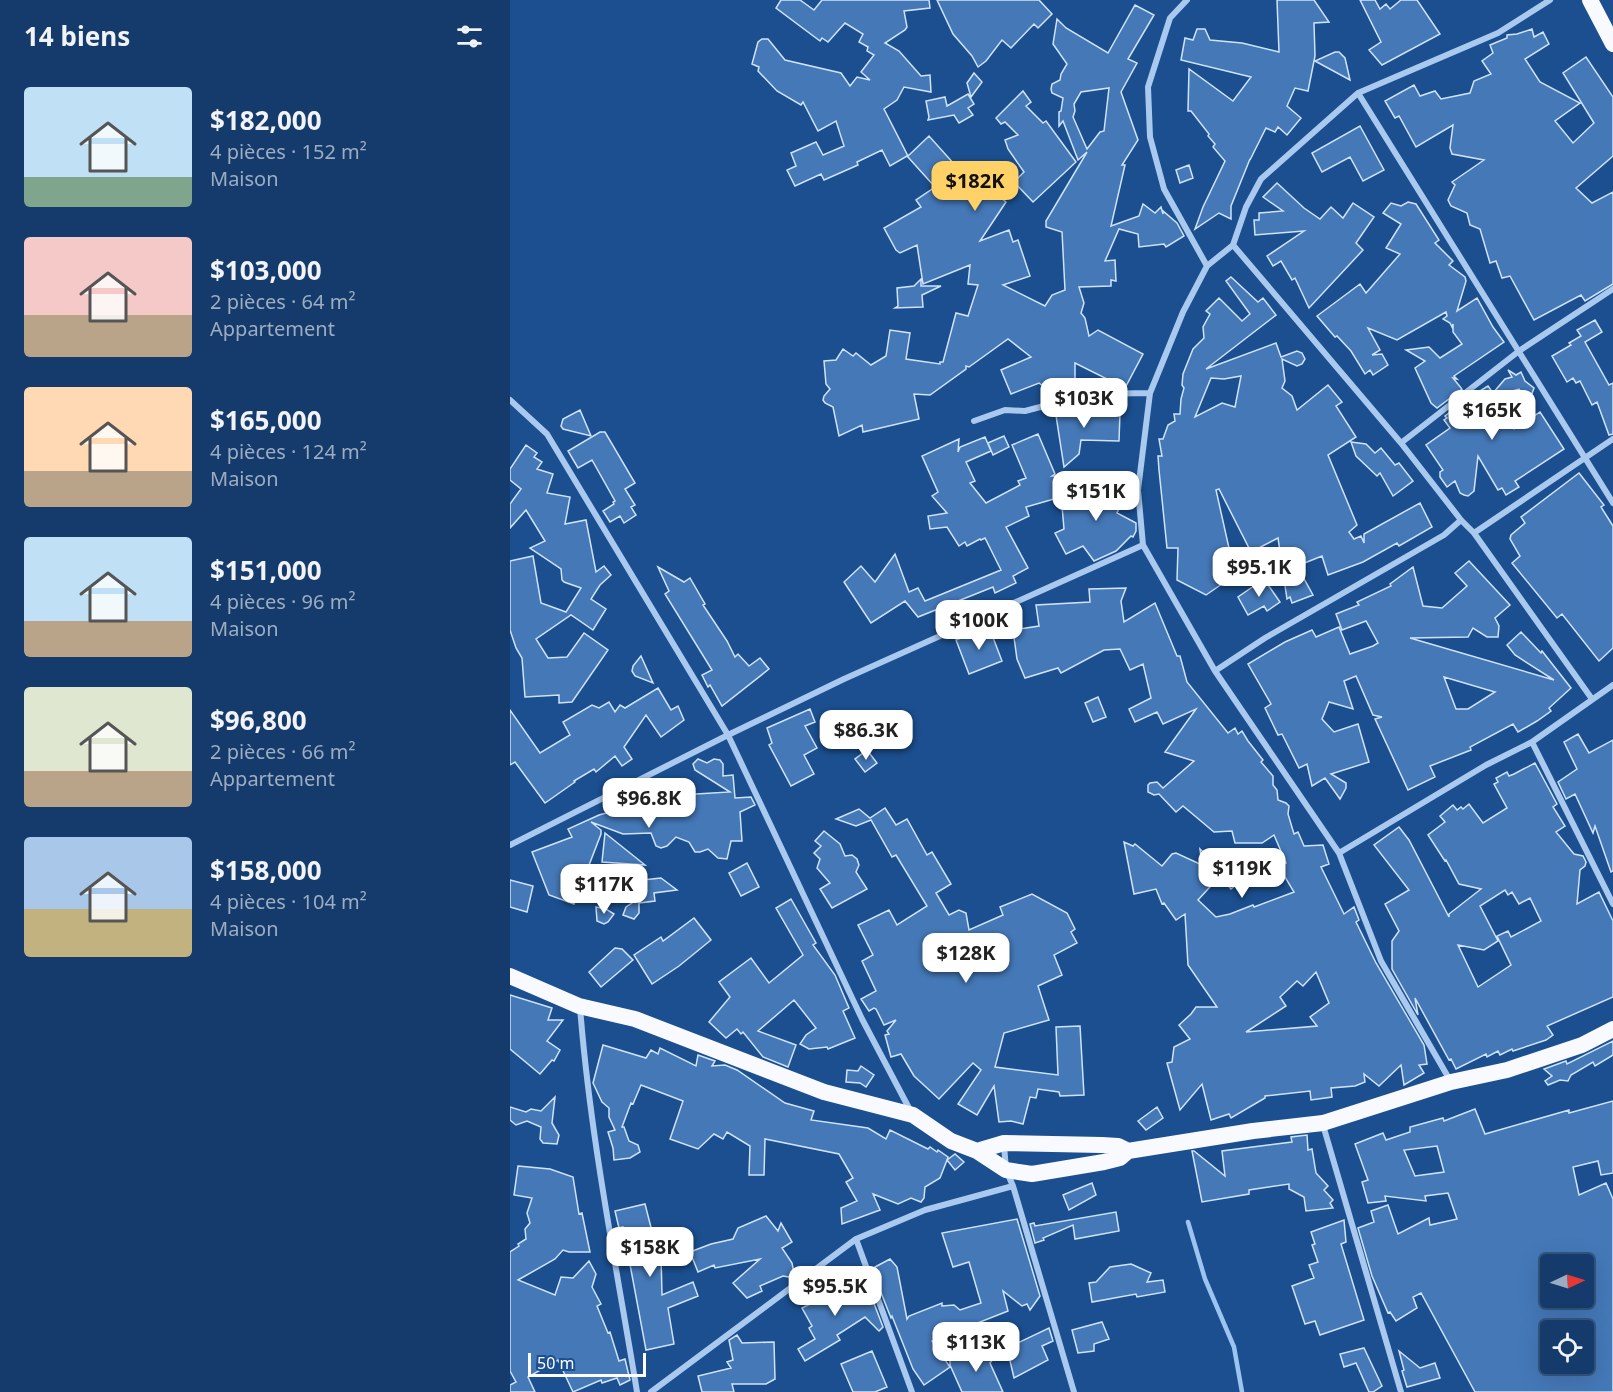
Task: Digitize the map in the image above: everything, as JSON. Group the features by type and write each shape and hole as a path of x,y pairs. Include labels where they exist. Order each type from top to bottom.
{"highway":[{"path":"1590,0 1613,45"},
{"path":"510,976 579,1006 635,1019 824,1092 913,1115 951,1141 977,1150 1006,1170 1032,1174 1104,1162 1120,1158 1128,1151 1253,1131 1323,1123 1451,1082 1507,1071 1582,1045 1613,1029"},
{"path":"977,1150 1004,1143 1118,1146 1128,1151"}],"street":[{"path":"1187,0 1170,18 1148,87 1150,137 1164,189 1208,266"},
{"path":"1451,1082 1382,961 1339,853 1215,671 1143,545 1138,490 1150,393 1183,312 1208,266 1233,245 1246,207 1261,179 1358,93 1498,33 1550,0"},
{"path":"1358,93 1613,503"},
{"path":"1233,245 1401,442 1461,520 1474,533 1592,699"},
{"path":"1401,442 1519,351 1613,288"},
{"path":"974,421 1005,410 1025,411 1090,394 1150,393"},
{"path":"510,400 547,434 728,735 861,1019 913,1115"},
{"path":"1474,533 1613,439"},
{"path":"1215,671 1265,638 1444,536 1461,520"},
{"path":"510,845 844,679 1143,545"},
{"path":"1339,853 1486,765 1532,742 1613,685"},
{"path":"1532,742 1613,904"},
{"path":"579,1006 591,1113 637,1392"},
{"path":"1323,1123 1401,1392"},
{"path":"1004,1143 1006,1170 1013,1186 1074,1392"},
{"path":"651,1392 856,1239 925,1210 1013,1186"},
{"path":"856,1239 912,1392"}],"building":[{"path":"781,0 800,0 814,10 822,0 929,0 930,8 904,11 907,27 885,43 899,51 921,76 930,75 931,92 904,87 897,100 884,109 908,156 929,136 963,174 980,171 986,184 1006,202 980,241 1009,230 1013,242 1018,240 1030,276 1003,285 1045,306 1052,295 1065,290 1062,232 1046,227 1046,221 1087,152 1078,160 1063,121 1059,126 1059,112 1063,98 1052,93 1051,89 1052,84 1060,80 1067,64 1053,44 1057,19 1066,28 1108,53 1135,5 1154,15 1128,59 1137,63 1121,92 1138,140 1122,165 1125,165 1111,226 1139,216 1143,204 1155,213 1161,207 1163,214 1163,211 1177,223 1184,236 1166,247 1164,244 1139,247 1138,234 1119,229 1105,261 1115,260 1116,281 1111,280 1111,286 1079,287 1084,303 1081,313 1085,318 1089,336 1098,330 1143,354 1125,388 1075,363 1075,380 1064,395 1053,398 1053,394 1039,383 1011,394 1001,370 1031,357 1008,339 969,367 966,366 966,369 930,395 914,394 919,419 863,432 862,425 839,436 833,407 823,400 830,389 826,384 824,361 836,360 843,349 853,356 856,353 871,365 886,356 890,330 910,333 906,359 940,364 943,362 956,313 968,316 978,285 968,284 970,265 923,284 917,245 900,253 896,250 884,228 921,207 916,200 935,187 907,156 890,166 882,150 857,162 858,165 824,180 821,174 795,186 787,170 796,166 791,153 816,142 823,155 844,146 836,121 818,131 803,102 801,105 777,91 758,71 759,67 752,64 758,42 768,39 785,60 841,73 850,86 857,77 870,80 861,72 874,55 867,51 868,47 859,42 863,34 845,23 828,42 822,38 820,41 776,8","holes":["1109,88 1104,131 1100,132 1087,149 1073,117 1074,104 1081,92"]},
{"path":"937,0 1039,0 1052,14 1038,28 1034,24 1011,48 1002,40 986,61 978,67 972,56 953,34"},
{"path":"1277,0 1314,0 1329,22 1314,23 1315,56 1308,91 1295,88 1287,106 1301,118 1287,135 1278,127 1275,132 1266,128 1250,159 1231,206 1231,219 1219,213 1195,229 1225,161 1213,147 1215,144 1208,136 1209,134 1191,111 1188,111 1189,69 1233,101 1251,77 1181,60 1185,38 1193,40 1197,29 1205,29 1210,40 1242,43 1279,52"},
{"path":"1360,0 1375,0 1380,9 1386,4 1390,9 1401,0 1417,0 1440,34 1382,65 1369,50 1381,42"},
{"path":"1532,29 1534,37 1543,32 1549,44 1525,59 1540,82 1580,103 1555,121 1573,143 1594,123 1563,73 1586,57 1613,97 1613,156 1576,188 1592,203 1613,192 1613,284 1585,301 1581,295 1534,320 1510,276 1502,278 1496,261 1490,263 1480,229 1470,225 1467,213 1451,206 1448,200 1455,185 1452,182 1484,160 1452,154 1450,148 1453,125 1416,147 1399,116 1395,118 1385,101 1414,85 1420,96 1435,91 1441,99 1470,93 1474,81 1491,74 1482,61 1493,53 1490,45 1507,38 1507,35"},
{"path":"1339,52 1345,58 1350,80 1315,61"},
{"path":"974,73 982,82 971,97 967,83"},
{"path":"1023,91 1031,102 1026,106 1043,123 1046,121 1076,162 1033,202 1014,182 1024,172 1008,149 1005,140 1018,135 1005,122 1001,124 996,118"},
{"path":"968,94 974,104 968,108 973,115 959,123 954,115 928,120 926,101 945,97 947,106"},
{"path":"1360,126 1384,170 1363,181 1350,157 1322,172 1312,153"},
{"path":"1189,165 1193,178 1180,183 1176,170"},
{"path":"1277,183 1304,208 1320,219 1331,207 1343,218 1353,203 1374,217 1356,243 1363,250 1309,308 1295,278 1292,280 1281,261 1273,266 1267,256 1304,231 1255,235 1254,220 1259,220 1259,213 1283,211 1263,197"},
{"path":"1408,202 1416,204 1439,240 1435,243 1453,261 1449,265 1465,277 1466,281 1457,311 1477,298 1504,342 1454,376 1457,379 1453,378 1462,389 1437,408 1431,403 1415,368 1425,361 1406,350 1429,347 1440,358 1462,344 1453,332 1453,324 1452,327 1443,319 1447,316 1446,312 1397,340 1368,328 1380,350 1372,355 1382,354 1388,365 1373,375 1370,370 1365,374 1351,351 1317,316 1360,284 1366,293 1400,254 1386,248 1401,224 1383,213 1391,203 1401,206"},
{"path":"1231,277 1258,302 1263,298 1276,315 1206,369 1276,343 1281,357 1297,351 1302,353 1305,359 1297,366 1282,359 1285,381 1282,388 1292,396 1297,410 1328,385 1342,402 1336,406 1356,437 1328,455 1357,525 1349,532 1354,539 1361,536 1364,543 1364,534 1420,503 1432,527 1399,546 1397,543 1363,562 1328,575 1322,556 1297,566 1313,595 1292,603 1290,597 1287,599 1278,538 1251,552 1219,489 1216,490 1235,575 1206,595 1177,580 1178,548 1167,548 1159,470 1158,456 1162,456 1159,439 1163,439 1168,425 1175,421 1174,414 1180,414 1184,388 1183,374 1193,349 1204,338 1203,327 1210,314 1206,311 1219,298 1242,321 1250,314 1226,281","holes":["1241,376 1235,407 1222,403 1195,417 1211,378 1224,379"]},
{"path":"921,279 921,286 941,286 922,295 923,307 895,308 898,306 897,288 914,286"},
{"path":"1595,320 1602,332 1585,342 1609,385 1613,383 1613,434 1609,435 1597,402 1592,405 1580,381 1576,383 1573,378 1567,382 1552,356 1581,336 1577,330"},
{"path":"1508,370 1516,375 1521,372 1525,381 1534,388 1530,399 1519,389 1495,396 1514,429 1540,412 1564,449 1515,481 1519,487 1506,495 1502,488 1498,490 1478,456 1474,491 1468,496 1464,495 1460,493 1455,481 1447,487 1440,477 1440,472 1443,470 1426,445 1450,428 1444,420 1447,418 1445,416 1488,386 1493,393 1505,379 1512,377"},
{"path":"1076,404 1078,412 1120,413 1119,441 1081,440 1079,454 1064,467 1055,409"},
{"path":"580,410 591,436 563,429 561,426 563,419"},
{"path":"600,432 605,432 635,483 625,489 635,505 631,507 636,515 624,523 620,516 610,522 603,511 615,501 592,460 578,468 568,451"},
{"path":"1038,434 1055,474 1052,476 1055,476 1061,497 1026,507 1029,516 1006,527 1028,568 1013,576 1016,583 995,593 993,587 918,617 905,601 871,623 844,582 861,566 875,582 895,554 909,592 918,588 925,601 1001,570 985,538 967,546 965,542 959,546 947,527 930,529 928,516 947,513 932,496 938,492 922,456 959,439 958,452 960,447 985,437 991,451 966,462 975,481 970,483 986,503 1020,485 1018,481 1026,478 1012,445"},
{"path":"1004,436 1009,447 993,455 988,443"},
{"path":"1351,442 1366,444 1375,453 1381,448 1395,465 1399,463 1413,481 1393,496 1380,473 1377,476 1356,456"},
{"path":"526,445 537,453 534,457 542,462 537,469 553,474 547,493 570,497 565,524 586,520 596,572 604,566 611,575 600,585 591,599 606,609 593,630 571,615 536,639 548,658 567,657 584,633 608,650 572,702 559,703 559,695 525,697 522,658 510,630 510,561 533,556 541,603 566,612 581,588 564,582 561,569 530,548 545,541 526,510 510,528 510,504 521,489 510,480 510,469"},
{"path":"1579,473 1604,505 1601,507 1613,526 1613,648 1599,661 1562,614 1557,618 1512,563 1520,556 1510,539 1511,535 1525,523 1521,517"},
{"path":"1087,478 1115,480 1114,495 1124,498 1117,513 1136,523 1133,537 1131,536 1116,551 1094,561 1083,546 1066,554 1055,533 1064,529 1062,506 1086,505"},
{"path":"1469,561 1510,605 1495,618 1499,626 1498,637 1487,637 1473,628 1468,637 1410,638 1554,680 1515,655 1507,645 1521,632 1541,653 1542,651 1571,688 1549,708 1551,711 1537,721 1518,732 1513,724 1470,747 1471,750 1430,766 1435,777 1408,790 1375,719 1382,717 1373,715 1356,676 1344,681 1353,709 1329,702 1322,719 1334,732 1358,724 1369,762 1331,774 1346,783 1340,799 1325,778 1312,786 1307,764 1299,768 1282,734 1278,735 1265,708 1271,704 1248,664 1285,642 1312,630 1316,637 1339,627 1350,654 1373,646 1378,643 1366,621 1342,630 1336,614 1359,605 1357,602 1391,586 1390,584 1413,567 1423,606 1442,608 1467,586 1455,573","holes":["1444,677 1495,692 1468,709 1456,709"]},
{"path":"658,567 684,582 690,578 705,604 703,605 735,657 738,654 749,666 760,658 769,669 722,706 702,675 712,670 665,594 669,591"},
{"path":"1264,579 1280,602 1267,611 1264,606 1248,615 1238,597"},
{"path":"1126,588 1121,601 1124,622 1155,603 1177,656 1180,656 1187,682 1228,733 1235,728 1238,734 1242,731 1263,760 1261,762 1273,776 1273,785 1277,790 1278,800 1289,806 1288,814 1294,834 1298,832 1304,846 1323,845 1329,864 1321,867 1344,914 1354,907 1359,920 1356,922 1376,963 1424,1045 1427,1064 1419,1065 1424,1073 1404,1085 1401,1065 1379,1086 1364,1074 1365,1082 1355,1086 1331,1088 1332,1097 1311,1100 1310,1091 1265,1096 1231,1118 1229,1114 1211,1120 1202,1084 1180,1110 1167,1063 1172,1062 1174,1047 1190,1039 1179,1025 1196,1007 1217,1007 1188,965 1185,914 1176,920 1164,903 1162,904 1156,889 1134,894 1124,842 1133,846 1135,844 1162,866 1172,854 1176,853 1202,865 1200,849 1223,871 1235,861 1247,876 1231,889 1220,876 1198,900 1216,917 1253,905 1254,907 1294,892 1279,867 1286,863 1274,835 1262,843 1235,843 1232,831 1214,832 1183,806 1176,812 1159,794 1154,795 1148,792 1150,783 1157,782 1163,788 1194,761 1165,752 1196,709 1163,724 1157,712 1135,722 1129,709 1151,698 1143,664 1130,670 1120,649 1104,650 1061,673 1058,668 1025,678 1017,659 1013,630 1039,626 1036,605 1090,602 1089,589","holes":["1316,972 1329,1003 1310,1017 1317,1026 1246,1032 1286,1006 1280,997 1297,981 1303,986"]},
{"path":"989,627 1002,661 969,674 956,640"},
{"path":"641,656 653,683 635,676 632,671"},
{"path":"658,688 671,710 678,706 684,720 661,737 646,715 624,747 632,759 622,766 615,756 596,772 594,769 574,781 545,803 515,762 510,765 510,710 540,753 570,735 563,722 592,705 599,708 609,702 615,712 620,705 625,708"},
{"path":"1098,697 1106,717 1093,722 1085,703"},
{"path":"810,709 815,722 805,726 817,748 804,755 814,774 791,786 769,745 772,743 767,728"},
{"path":"1578,734 1589,753 1613,740 1613,871 1611,872 1595,826 1593,833 1575,794 1566,799 1558,782 1577,769 1564,742"},
{"path":"867,750 877,763 865,772 855,759"},
{"path":"698,759 707,763 714,759 720,760 723,764 723,776 733,775 735,798 751,797 755,805 740,812 742,841 731,841 727,859 718,858 708,849 695,852 689,842 676,837 667,846 661,848 656,846 651,833 623,834 591,822 601,830 601,834 574,904 549,895 532,852 572,837 568,829 610,812 610,808 650,806 645,783 652,779 658,784 672,786 674,810 696,794 730,792 695,770 693,764"},
{"path":"1535,763 1557,804 1553,807 1565,826 1556,832 1574,854 1583,856 1586,862 1580,870 1577,904 1599,892 1613,921 1613,997 1547,1026 1553,1035 1546,1040 1513,1051 1512,1049 1500,1055 1498,1051 1487,1057 1486,1054 1456,1069 1415,998 1418,1015 1392,969 1392,941 1399,931 1385,904 1409,890 1374,845 1399,827 1409,840 1449,917 1449,914 1481,889 1459,884 1446,860 1428,835 1445,822 1440,816 1453,805 1457,810 1469,804 1483,823 1507,808 1494,784 1498,782 1496,778 1507,772 1509,776","holes":["1505,890 1508,895 1512,892 1519,904 1530,898 1541,921 1511,937 1508,931 1497,936 1511,965 1478,987 1458,945 1484,950 1498,941 1480,906"]},
{"path":"885,808 896,825 907,819 927,855 932,852 951,884 936,893 949,915 959,910 966,913 969,930 1003,915 1000,907 1032,894 1067,913 1075,929 1071,932 1077,943 1054,955 1062,975 1038,986 1049,1020 1004,1033 995,1067 1058,1075 1056,1027 1080,1026 1084,1095 1060,1096 1059,1092 1038,1089 1036,1098 1030,1097 1023,1124 1011,1121 999,1122 994,1086 977,1115 958,1104 981,1070 973,1063 939,1099 914,1076 901,1054 891,1057 885,1035 889,1034 887,1031 896,1020 884,1025 876,1009 869,1011 861,999 876,991 862,961 873,955 858,925 889,910 897,925 927,906 896,855 892,857 871,820 856,826 836,819 859,809 870,818"},
{"path":"824,831 840,844 845,856 852,855 857,859 859,865 856,872 867,889 832,908 820,889 830,883 817,868 820,859 814,853 821,846 815,841"},
{"path":"605,833 645,865 602,862"},
{"path":"747,863 759,887 741,896 729,873"},
{"path":"661,878 677,890 654,893 655,901 639,903 639,913 634,919 623,915 626,907 635,901 633,881"},
{"path":"510,880 533,886 527,912 510,907"},
{"path":"791,899 816,943 813,945 835,975 849,1008 843,1011 855,1038 828,1049 827,1047 809,1049 800,1044 806,1035 816,1028 794,1000 758,1031 796,1045 788,1067 763,1057 743,1032 741,1034 737,1029 726,1038 709,1022 730,997 719,982 751,958 769,983 803,955 776,908"},
{"path":"596,907 614,914 604,924 597,921"},
{"path":"694,918 711,940 652,984 634,955 661,937 663,941"},
{"path":"615,948 622,949 633,960 601,987 589,972"},
{"path":"510,995 552,1008 548,1020 563,1020 547,1041 560,1050 554,1061 552,1060 540,1074 510,1049"},
{"path":"1613,1041 1613,1055 1595,1066 1593,1062 1571,1075 1568,1081 1560,1080 1548,1085 1545,1081 1552,1076 1544,1069 1566,1061 1567,1064"},
{"path":"603,1045 646,1058 651,1050 658,1054 660,1048 696,1066 698,1055 715,1061 712,1066 725,1065 737,1070 785,1103 814,1111 811,1120 868,1128 886,1139 890,1130 928,1149 930,1147 937,1152 938,1150 948,1157 940,1178 925,1187 924,1198 921,1202 911,1198 898,1204 873,1194 880,1210 842,1224 841,1208 857,1201 846,1182 853,1178 839,1154 765,1139 764,1175 749,1175 750,1146 727,1132 723,1139 714,1134 698,1149 670,1139 683,1101 641,1085 622,1127 629,1141 638,1145 640,1152 630,1158 614,1160 608,1132 615,1130 609,1117 609,1108 602,1102 593,1083"},
{"path":"861,1066 874,1075 866,1087 860,1083 846,1082 847,1070 858,1071"},
{"path":"555,1097 552,1123 559,1135 557,1144 543,1143 540,1139 541,1127 527,1121 516,1125 510,1120 510,1107 526,1112 531,1109 541,1111"},
{"path":"1613,1101 1613,1173 1601,1175 1598,1161 1573,1167 1579,1195 1606,1183 1613,1199 1613,1392 1475,1392 1421,1293 1413,1297 1417,1308 1396,1321 1390,1312 1388,1313 1372,1276 1358,1228 1374,1222 1371,1211 1388,1205 1398,1234 1429,1218 1430,1225 1457,1219 1448,1193 1425,1196 1426,1201 1385,1196 1386,1201 1368,1203 1362,1182 1368,1180 1355,1144 1383,1133 1386,1140 1410,1132 1410,1127 1443,1118 1444,1121 1475,1109 1485,1134 1569,1110 1569,1113","holes":["1437,1146 1444,1172 1415,1176 1404,1150"]},
{"path":"1157,1107 1163,1118 1146,1130 1138,1121"},
{"path":"1307,1135 1308,1150 1312,1149 1316,1173 1328,1186 1324,1190 1333,1200 1330,1203 1333,1208 1306,1211 1304,1197 1289,1189 1289,1184 1249,1190 1249,1194 1202,1202 1192,1151 1225,1176 1222,1151 1292,1142 1291,1137"},
{"path":"955,1154 964,1162 955,1170 947,1160"},
{"path":"518,1166 550,1169 573,1177 579,1214 582,1213 590,1252 563,1250 555,1259 518,1280 555,1295 561,1277 573,1278 589,1261 596,1274 592,1287 601,1304 597,1306 608,1333 610,1332 619,1361 625,1359 630,1380 620,1385 617,1378 602,1383 601,1380 573,1392 558,1360 528,1377 535,1392 510,1392 510,1385 516,1382 510,1371 510,1252 526,1239 525,1229 530,1223 527,1213 532,1198 514,1195"},
{"path":"1092,1183 1096,1195 1069,1210 1063,1195"},
{"path":"645,1204 655,1243 664,1241 667,1255 661,1256 662,1295 693,1282 698,1296 668,1308 674,1344 646,1350 623,1227 619,1228 615,1211"},
{"path":"1116,1212 1119,1231 1075,1239 1073,1225 1035,1243 1030,1224 1034,1223 1035,1226"},
{"path":"766,1216 778,1231 781,1223 792,1242 782,1248 792,1263 795,1278 783,1276 760,1286 762,1291 747,1298 733,1283 760,1259 715,1268 714,1265 698,1272 690,1252 733,1239 738,1228"},
{"path":"1017,1219 1040,1296 1030,1310 1027,1304 1022,1306 1003,1291 1008,1311 965,1328 959,1325 953,1332 932,1341 950,1367 924,1385 913,1369 892,1316 891,1318 878,1285 875,1267 890,1259 897,1267 907,1319 909,1316 942,1303 942,1306 954,1305 960,1310 981,1303 969,1262 953,1267 942,1233"},
{"path":"1344,1220 1346,1242 1341,1244 1364,1320 1320,1335 1315,1321 1305,1324 1292,1286 1314,1278 1309,1265 1318,1262 1312,1245 1315,1244 1311,1232"},
{"path":"1131,1264 1151,1273 1147,1282 1163,1280 1165,1292 1137,1297 1136,1294 1092,1302 1089,1283 1096,1282 1110,1267"},
{"path":"821,1277 833,1298 841,1293 845,1299 870,1293 883,1327 879,1331 865,1317 837,1335 840,1340 805,1361 798,1349 815,1339 809,1328 812,1326 802,1308 820,1299 811,1283"},
{"path":"1102,1322 1109,1339 1094,1344 1094,1351 1078,1353 1072,1330"},
{"path":"1049,1328 1053,1341 1042,1346 1048,1360 1014,1378 1007,1348"},
{"path":"737,1335 742,1343 774,1342 775,1379 766,1384 732,1384 734,1392 702,1392 698,1376 731,1368 727,1362 733,1360 729,1340"},
{"path":"1002,1347 990,1363 1003,1392 962,1392 950,1360 969,1351 974,1361"},
{"path":"1364,1348 1382,1386 1373,1392 1369,1392 1356,1363 1344,1367 1340,1354"},
{"path":"872,1351 887,1387 875,1392 853,1392 841,1364"},
{"path":"1399,1351 1420,1368 1435,1363 1440,1378 1407,1387"}],"waterway":[{"path":"1188,1222 1205,1279 1234,1347 1242,1392"}]}
